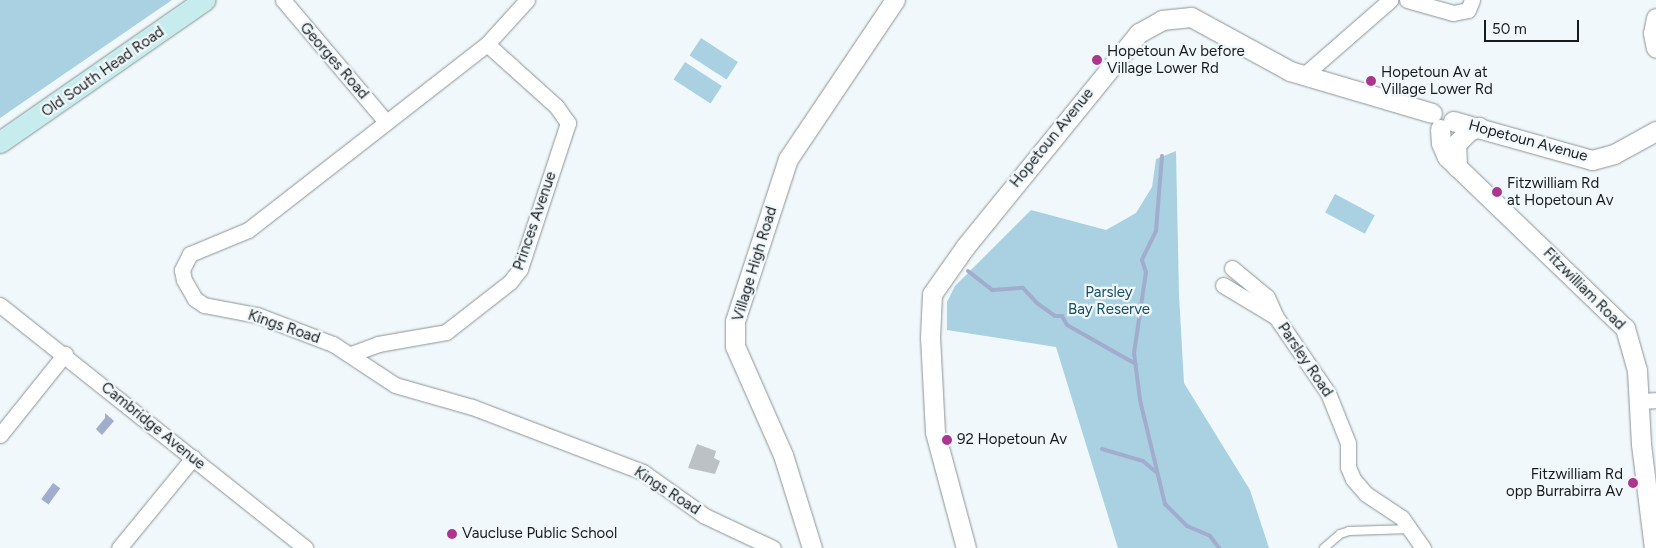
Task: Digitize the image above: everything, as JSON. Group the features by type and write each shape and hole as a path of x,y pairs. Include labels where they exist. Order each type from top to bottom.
{"main road":[{"name":"Old South Head Road","path":"0,142 204,0"}],"street":[{"name":"Georges Road","path":"283,0 386,122"},
{"name":"Kings Road","path":"528,0 487,44 248,230 190,254 182,270 189,290 204,305 257,315 351,354 404,389 472,407 643,472 705,516 773,548"},
{"name":"Village High Road","path":"812,548 782,455 735,346 735,322 788,159 895,0"},
{"path":"1303,76 1390,0"},
{"path":"1407,0 1453,13 1468,10 1472,0"},
{"name":"Hopetoun Avenue","path":"966,548 935,432 930,309 938,282 1108,68 1149,26 1174,16 1190,17 1212,26 1278,66 1303,76 1442,121 1480,128 1592,160 1614,154 1656,131"},
{"path":"1656,18 1653,33 1656,48"},
{"name":"Princes Avenue","path":"351,354 378,344 446,332 510,282 520,269 568,123 557,107 487,44"},
{"name":"Fitzwilliam Road","path":"1442,121 1443,149 1457,167 1626,328 1647,400 1654,548"},
{"path":"1457,167 1456,144 1470,132 1480,128"},
{"name":"Parsley Road","path":"1232,268 1267,297 1276,317 1315,370 1337,409 1348,443 1348,467 1353,479 1366,494 1394,512 1411,528 1423,548"},
{"name":"Parsley Road","path":"1222,285 1276,317"},
{"name":"Cambridge Avenue","path":"0,305 65,354 305,548"},
{"path":"0,435 65,354"},
{"path":"119,548 193,458"}],"lane":[{"path":"1324,548 1340,534 1350,531 1411,528"}],"green space":[{"path":"0,0 172,0 0,118"},
{"path":"701,38 738,62 726,80 690,56"},
{"path":"685,62 722,86 710,104 674,80"},
{"name":"Parsley Bay Reserve","path":"1176,151 1179,295 1184,383 1250,490 1269,548 1118,548 1056,347 947,330 947,302 955,286 1031,210 1106,230 1136,213 1152,187 1156,159"},
{"path":"1335,194 1375,215 1365,234 1325,213"}],"shaded area":[{"path":"105,413 114,421 102,435 96,429 105,418"},
{"path":"53,483 60,488 49,504 41,499"}],"building":[{"path":"697,444 716,451 714,458 720,461 715,474 688,468"}],"waterway":[{"path":"1162,156 1156,231 1142,260 1146,272 1134,353 1140,400 1165,504 1187,526 1210,536 1219,548"},
{"path":"968,271 992,290 1023,288 1037,303 1055,316 1062,316 1067,325 1136,364"},
{"path":"1102,449 1143,461 1156,472"}],"place":[{"name":"Hopetoun Av before Village Lower Rd","path":"1097,60"},
{"name":"Hopetoun Av at Village Lower Rd","path":"1371,81"},
{"name":"Fitzwilliam Rd at Hopetoun Av","path":"1497,192"},
{"name":"92 Hopetoun Av","path":"947,440"},
{"name":"Fitzwilliam Rd opp Burrabirra Av","path":"1633,483"},
{"name":"Vaucluse Public School","path":"452,534"}]}
